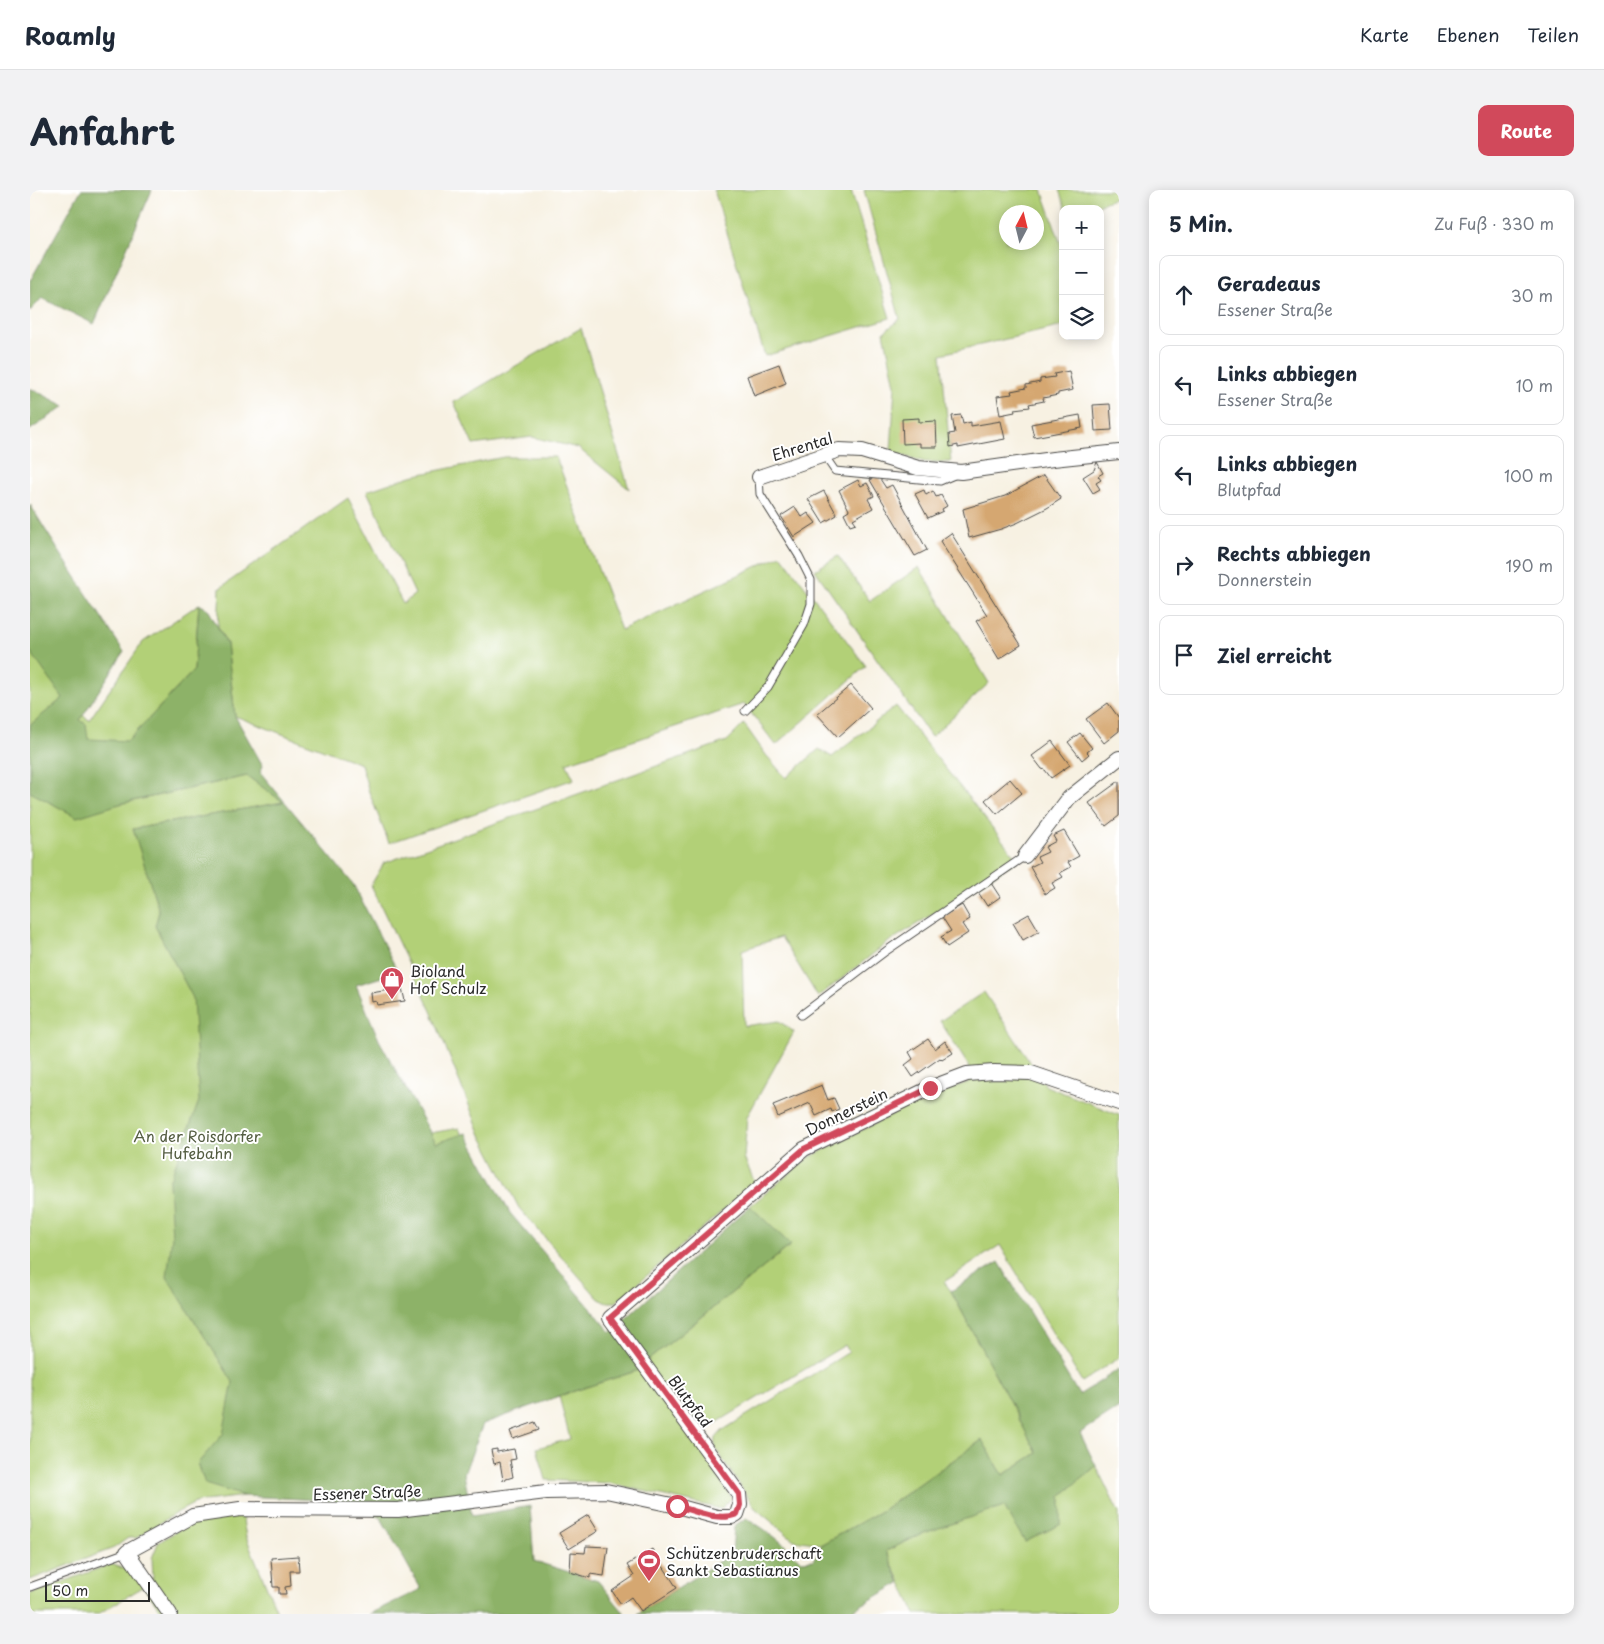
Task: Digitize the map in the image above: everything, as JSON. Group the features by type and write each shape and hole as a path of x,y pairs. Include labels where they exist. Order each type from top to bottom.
{"street":[{"name":"Ehrental","path":"758,477 838,450 862,451 918,468 961,472 1119,452"},
{"path":"1025,856 1069,798 1119,758"},
{"name":"Donnerstein","path":"610,1318 804,1149 930,1088 967,1074 994,1072 1031,1073 1119,1103"},
{"name":"Blutpfad","path":"610,1318 739,1494 740,1505"},
{"name":"Essener Straße","path":"127,1552 193,1516 240,1509 398,1510 546,1492 572,1491 606,1491 677,1506 717,1517 737,1514 740,1505"},
{"path":"127,1552 170,1614"}],"lane":[{"path":"824,455 835,471 940,480 961,472"},
{"name":"Ehrental","path":"745,711 768,686 804,624 811,604 811,580 799,556 760,494 758,477"},
{"path":"801,1015 886,951 1025,856"},
{"name":"Essener Straße","path":"30,1587 127,1552"}],"green space":[{"path":"81,190 152,190 94,324 42,298 30,311 30,281"},
{"path":"714,190 851,190 890,318 765,356"},
{"path":"864,190 1042,190 1059,239 1059,327 941,354 951,462 925,462 891,452 895,385 884,332 900,319"},
{"path":"1059,190 1119,190 1119,197 1097,205 1065,205"},
{"path":"581,328 629,489 578,448 532,437 473,445 454,402"},
{"path":"30,388 65,406 30,430"},
{"path":"504,457 556,457 621,630 781,555 866,666 776,745 744,704 566,763 574,779 389,843 369,792 361,764 235,716 227,644 218,627 220,588 348,498 403,604 415,594 367,491 411,476"},
{"name":"An der Roisdorfer Hufebahn","path":"30,504 117,651 78,711 89,720 143,642 199,604 194,670 128,741 119,804 247,776 284,802 133,829 160,911 375,1143 459,1128 481,1186 235,1344 236,1494 244,1496 197,1502 136,1538 128,1538 114,1548 30,1580"},
{"path":"30,506 124,652 80,720 86,724 88,739 128,741 194,670 199,604 208,609 227,644 235,716 263,766 260,772 353,884 398,972 356,985 379,1040 436,1143 466,1133 510,1213 611,1332 750,1206 791,1245 636,1371 559,1396 483,1424 464,1474 472,1516 530,1506 534,1561 598,1581 625,1614 369,1614 421,1589 381,1518 351,1504 320,1500 244,1496 205,1484 198,1463 223,1434 233,1382 167,1277 172,1237 169,1182 199,1101 193,998 155,926 159,911 133,829 283,802 247,776 123,803 77,817 30,792 30,725 63,698 30,651"},
{"path":"838,556 870,601 919,567 989,683 931,737 815,570"},
{"path":"896,706 1018,860 887,943 818,997 781,937 742,950 744,1026 779,1021 794,1032 747,1117 744,1158 755,1183 616,1302 604,1302 598,1298 519,1208 481,1135 431,1011 371,885 384,863 727,741 744,724 766,755 786,778 819,749 832,757"},
{"path":"984,992 1046,1086 1119,1115 1119,1358 1082,1382 1000,1245 944,1282 951,1291 1037,1453 1003,1475 982,1440 881,1511 822,1544 794,1540 755,1508 715,1448 716,1438 723,1430 849,1352 845,1345 693,1437 732,1498 721,1509 609,1483 546,1480 537,1448 570,1439 559,1396 636,1371 790,1246 750,1206 808,1158 932,1094 970,1082 968,1065 940,1021"},
{"path":"999,1262 1079,1395 1119,1369 1119,1408 1080,1433 1096,1466 1061,1496 1061,1524 1025,1542 1004,1506 924,1533 886,1551 900,1583 846,1614 637,1614 732,1553 734,1526 746,1518 775,1537 801,1561 813,1560 822,1544 881,1511 982,1440 1003,1475 1037,1453 951,1291"},
{"path":"1096,1466 1119,1513 1119,1614 916,1614 886,1551 924,1533 1004,1505 1025,1542 1060,1524 1061,1496"},
{"path":"242,1515 246,1537 278,1614 164,1614 143,1587 98,1614 30,1614 30,1594 111,1564 153,1579 152,1558 158,1543 194,1520"}],"building":[{"path":"779,364 786,383 754,396 747,376"},
{"path":"1069,371 1073,390 1043,398 1044,401 1029,404 1030,407 1014,409 1015,412 1000,415 997,396 1012,394 1011,391 1026,388 1026,385 1040,382 1040,379 1055,377 1054,374"},
{"path":"1110,404 1112,430 1095,431 1093,405"},
{"path":"961,415 963,424 971,422 971,426 1001,421 1005,439 958,448 958,445 950,447 949,434 955,433 952,416"},
{"path":"1080,415 1082,428 1034,437 1031,424"},
{"path":"919,418 919,422 936,421 937,447 920,447 920,443 903,444 902,419"},
{"path":"1097,462 1103,473 1098,476 1101,480 1096,483 1100,489 1093,493 1083,477 1094,470"},
{"path":"1044,475 1061,499 1017,523 969,538 963,509 1005,496"},
{"path":"878,476 886,488 892,485 927,550 915,556 870,480"},
{"path":"858,480 861,486 867,483 874,496 868,499 873,508 853,519 856,523 850,525 844,513 849,510 839,490"},
{"path":"924,490 926,495 933,491 936,497 941,495 947,506 942,509 943,511 928,518 915,494"},
{"path":"824,491 837,515 823,523 808,499"},
{"path":"795,507 802,517 808,513 816,523 794,537 781,516"},
{"path":"951,533 1021,645 999,659 976,621 987,615 940,541"},
{"path":"851,685 871,708 838,737 817,714"},
{"path":"1108,703 1119,718 1119,731 1104,743 1086,719"},
{"path":"1080,733 1092,748 1087,752 1089,754 1082,760 1068,742"},
{"path":"1052,741 1070,765 1051,778 1032,756"},
{"path":"1010,779 1022,793 997,814 985,800"},
{"path":"1119,781 1119,816 1106,826 1089,803"},
{"path":"1064,831 1079,856 1068,862 1071,867 1060,873 1063,877 1052,883 1055,888 1045,894 1030,867 1040,862 1037,857 1048,852 1045,847 1056,841 1053,836"},
{"path":"991,883 1000,897 987,906 978,892"},
{"path":"962,905 970,919 962,924 968,933 947,947 941,937 951,931 942,917"},
{"path":"1029,914 1039,931 1023,940 1013,923"},
{"path":"402,988 405,1001 377,1005 376,1001 372,1002 371,993"},
{"path":"928,1039 935,1049 945,1041 953,1053 942,1060 940,1058 913,1077 905,1065 913,1059 909,1052"},
{"path":"822,1085 828,1100 834,1098 839,1109 832,1112 831,1109 816,1116 810,1103 778,1117 773,1105"},
{"path":"535,1422 539,1430 513,1439 510,1431"},
{"path":"497,1449 497,1452 514,1449 516,1459 510,1460 513,1477 503,1480 500,1462 494,1464 491,1450"},
{"path":"588,1515 598,1531 569,1549 559,1533"},
{"path":"586,1546 608,1547 604,1576 590,1574 590,1578 570,1572 571,1552 585,1553"},
{"name":"Schützenbruderschaft Sankt Sebastianus","path":"652,1549 677,1588 641,1611 631,1597 621,1604 612,1591 634,1576 627,1565"},
{"path":"298,1556 299,1571 290,1571 291,1586 285,1587 286,1594 279,1594 279,1587 273,1587 271,1558"}],"place":[{"name":"Bioland Hof Schulz","path":"392,1000"},
{"name":"Schützenbruderschaft Sankt Sebastianus","path":"649,1582"}],"route":[{"path":"677,1506 717,1517 732,1516 737,1514 740,1505 739,1494 610,1318 804,1149 930,1088"}]}
